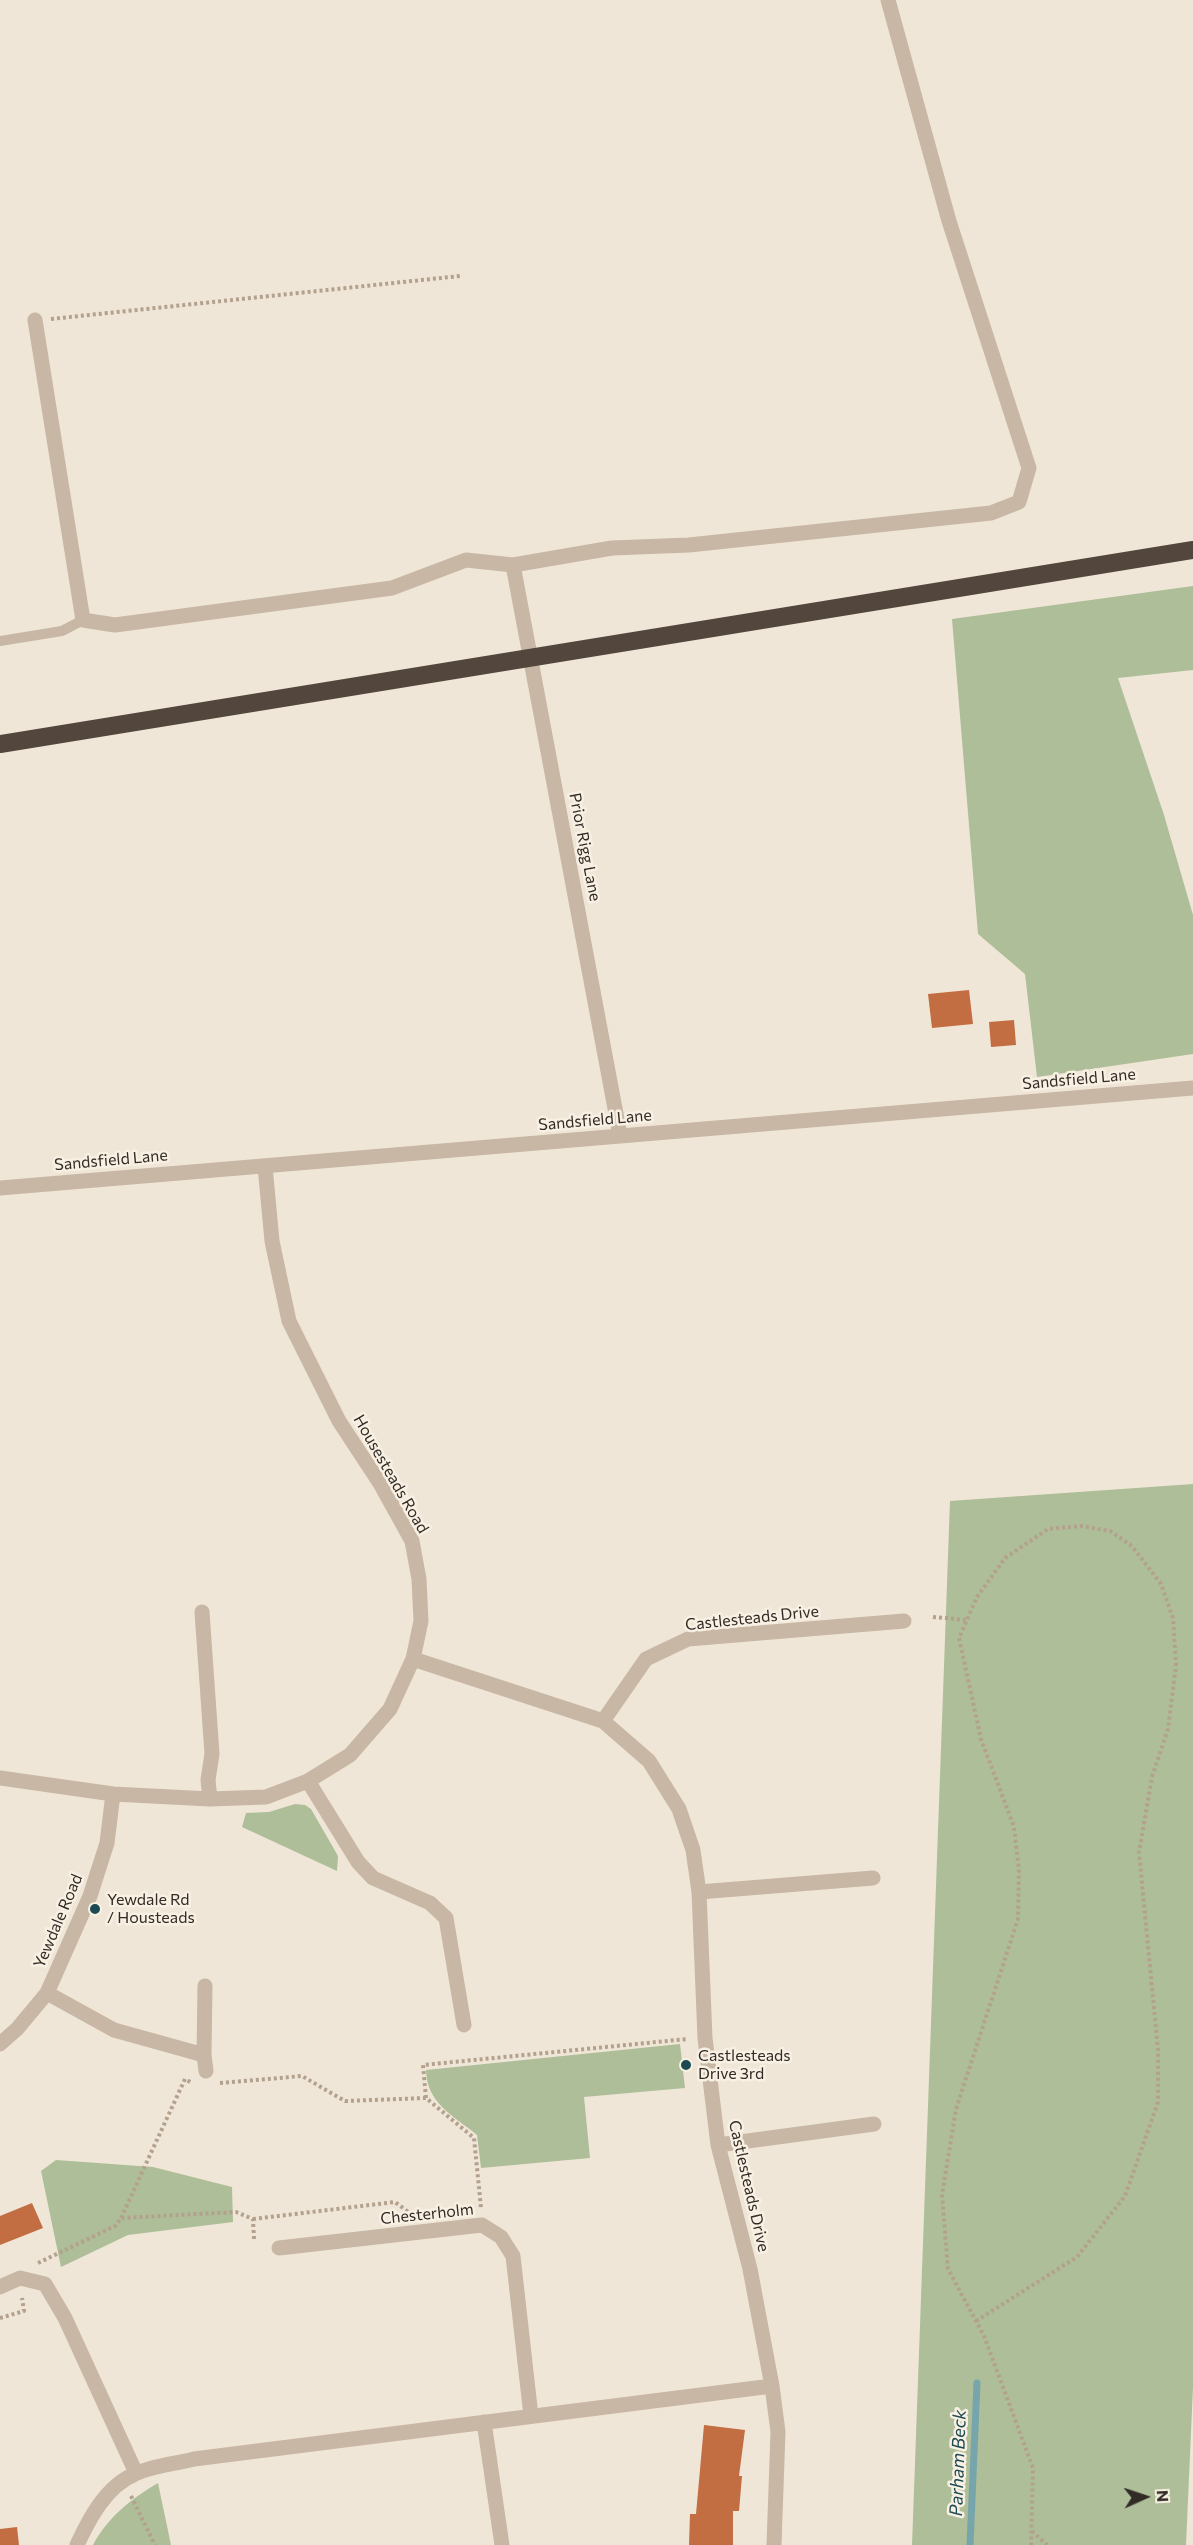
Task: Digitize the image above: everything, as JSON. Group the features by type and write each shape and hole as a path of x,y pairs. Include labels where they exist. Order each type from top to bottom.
{"highway":[{"path":"0,744 1193,550"}],"street":[{"path":"35,320 83,620 115,625 392,588 466,560 513,565 612,548 689,544 991,513 1019,502 1029,468 948,221 888,0"},
{"name":"Prior Rigg Lane","path":"513,565 620,1135"},
{"name":"Sandsfield Lane","path":"0,1188 1193,1088"},
{"name":"Housesteads Road","path":"0,1778 113,1794 210,1799 266,1797 308,1781 350,1755 390,1709 414,1659 421,1621 419,1579 412,1540 381,1485 339,1421 289,1321 272,1241 265,1166"},
{"path":"202,1612 212,1754 208,1780 210,1799"},
{"name":"Castlesteads Drive","path":"603,1721 646,1659 688,1639 904,1621"},
{"name":"Castlesteads Drive","path":"414,1659 603,1721 649,1761 679,1809 693,1850 699,1892 705,2038 718,2145 750,2269 772,2386 778,2432 774,2545"},
{"path":"308,1781 358,1862 373,1878 430,1902 446,1918 464,2025"},
{"name":"Yewdale Road","path":"0,2044 17,2029 47,1993 90,1896 107,1843 113,1794"},
{"path":"699,1892 873,1878"},
{"path":"205,1986 204,2055 207,2080"},
{"path":"47,1993 114,2030 204,2055"},
{"path":"718,2145 874,2124"},
{"name":"Chesterholm","path":"279,2248 482,2225 501,2237 513,2256 531,2416"},
{"path":"0,2287 21,2278 45,2284 65,2318 136,2473"},
{"path":"77,2545 92,2514 122,2481 136,2473 194,2459 772,2386"},
{"path":"484,2422 502,2545"}],"lane":[{"path":"0,641 62,631 83,620"}],"path":[{"path":"35,320 460,276"},
{"path":"976,2321 1077,2257 1125,2196 1158,2102 1158,2050 1139,1852 1152,1777 1168,1729 1176,1665 1173,1618 1161,1584 1132,1546 1110,1531 1081,1526 1048,1528 1005,1558 977,1597 959,1638 981,1739 1014,1827 1019,1870 1018,1919 956,2109 942,2194 948,2269 984,2336 1033,2468 1031,2545"},
{"path":"933,1617 966,1620"},
{"path":"426,2098 423,2065 688,2039"},
{"path":"38,2263 115,2226 122,2218 185,2079 302,2076 345,2101 426,2098 474,2138 481,2208 479,2215"},
{"path":"122,2218 236,2212 253,2219 395,2202 417,2219"},
{"path":"253,2219 254,2239"},
{"path":"0,2318 24,2311 21,2290"},
{"path":"131,2495 155,2545"},
{"path":"1032,2531 1047,2545"}],"green space":[{"path":"1193,586 1193,670 1118,678 1164,815 1193,915 1193,1054 1037,1077 1025,974 978,934 952,619"},
{"path":"1193,1484 1193,2387 1186,2545 912,2545 950,1501"},
{"path":"295,1804 305,1805 311,1809 338,1856 337,1871 242,1827 246,1813 269,1812"},
{"path":"680,2044 685,2088 584,2097 590,2158 481,2168 477,2135 443,2108 431,2092 427,2082 426,2070"},
{"path":"56,2160 153,2167 232,2187 233,2222 128,2235 61,2267 41,2171"},
{"path":"158,2483 171,2545 93,2545 121,2510"}],"building":[{"path":"969,990 973,1024 932,1028 928,994"},
{"path":"1014,1020 1016,1045 991,1047 989,1022"},
{"path":"32,2203 43,2228 0,2245 0,2216"},
{"path":"704,2425 745,2430 739,2476 742,2476 739,2511 733,2511 733,2545 689,2545 690,2514 696,2514"},
{"path":"17,2527 19,2545 0,2545 0,2529"}],"waterway":[{"name":"Parham Beck","path":"970,2545 977,2383"}],"place":[{"name":"Yewdale Rd / Housteads","path":"95,1909"},
{"name":"Castlesteads Drive 3rd","path":"686,2065"}]}
